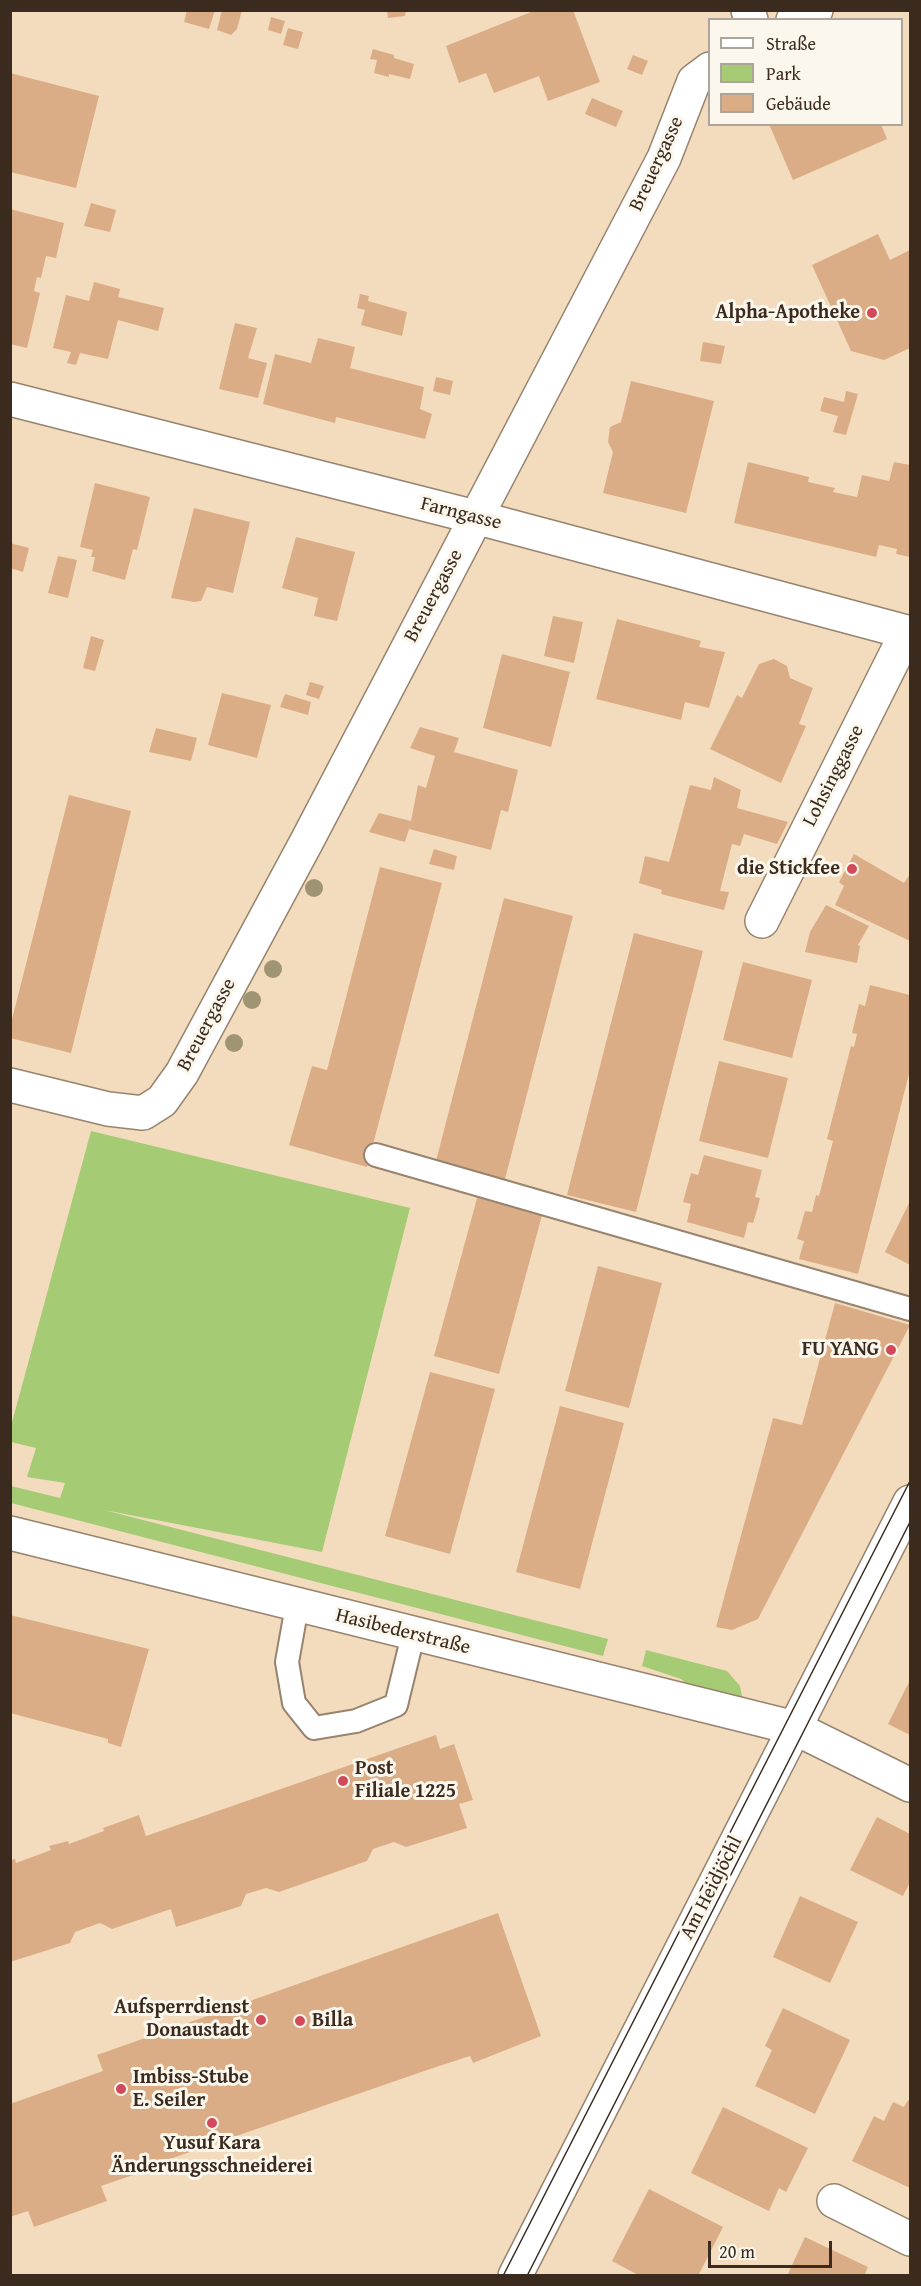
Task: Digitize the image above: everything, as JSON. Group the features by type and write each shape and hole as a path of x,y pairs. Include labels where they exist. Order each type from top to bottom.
{"street":[{"path":"798,18 816,10"},
{"name":"Breuergasse","path":"10,1085 108,1110 143,1113 162,1101 182,1073 307,840 664,158 694,81 708,70"},
{"name":"Farngasse","path":"10,399 475,517 909,632"},
{"name":"Lohsinggasse","path":"762,921 909,632"},
{"name":"Am Heidjöchl","path":"515,2276 910,1502"},
{"name":"Hasibederstraße","path":"10,1533 413,1635 795,1728 910,1785"},
{"path":"834,2201 910,2239"}],"lane":[{"path":"376,1155 910,1309"},
{"path":"297,1606 287,1662 294,1703 315,1728 356,1721 396,1705 413,1635"}],"green space":[{"path":"91,1131 410,1208 322,1552 104,1510 608,1639 603,1656 11,1503 11,1486 60,1498 65,1483 27,1477 36,1448 11,1442 11,1426"},
{"path":"646,1650 727,1671 740,1686 743,1701 692,1689 681,1679 642,1666"}],"building":[{"path":"187,10 215,10 209,29 184,22"},
{"path":"222,10 242,10 237,29 231,35 217,30"},
{"path":"387,10 406,10 405,16 388,18"},
{"path":"536,10 573,10 600,82 548,101 539,76 494,93 486,73 459,83 446,46"},
{"path":"271,17 285,21 281,34 268,30"},
{"path":"288,28 303,32 298,49 283,45"},
{"path":"373,49 414,64 410,79 374,73 377,60 370,59"},
{"path":"633,55 648,61 642,75 627,69"},
{"path":"10,73 99,96 76,188 10,172"},
{"path":"592,98 623,111 616,127 585,114"},
{"path":"770,126 882,126 887,139 793,180"},
{"path":"91,203 116,210 110,232 84,226"},
{"path":"10,209 64,223 56,258 46,256 41,278 37,277 34,291 40,293 27,348 10,344"},
{"path":"878,234 890,260 910,250 910,348 884,360 851,351 812,265"},
{"path":"94,282 120,289 118,297 164,308 158,331 118,320 108,359 80,353 76,365 67,363 71,352 53,348 66,295 89,301"},
{"path":"360,294 369,296 368,301 407,312 402,336 361,325 365,310 357,308"},
{"path":"235,323 257,328 248,358 267,363 258,398 219,389"},
{"path":"318,338 355,347 350,368 424,387 420,409 432,414 425,439 336,417 335,423 263,404 275,354 311,363"},
{"path":"703,342 725,346 721,364 700,361"},
{"path":"436,377 453,381 450,395 433,391"},
{"path":"631,381 714,401 686,513 603,493 613,452 608,442 610,427 621,422"},
{"path":"846,391 858,394 846,435 833,432 838,416 820,411 824,397 844,402"},
{"path":"748,462 809,477 808,482 835,488 833,492 857,497 862,475 889,481 894,462 910,465 910,557 896,554 897,549 879,545 876,557 734,523"},
{"path":"95,483 150,497 137,550 133,549 125,580 92,571 95,557 91,557 93,550 80,547"},
{"path":"194,508 250,522 233,593 207,587 201,601 194,602 171,598"},
{"path":"296,537 355,552 337,621 314,616 318,598 282,588"},
{"path":"10,543 29,548 23,572 10,568"},
{"path":"58,556 77,560 68,598 48,593"},
{"path":"553,616 583,622 574,663 544,656"},
{"path":"617,619 701,641 699,647 725,652 709,708 685,702 681,720 596,699"},
{"path":"91,636 104,640 95,671 83,668"},
{"path":"502,654 570,672 551,747 483,728"},
{"path":"774,659 787,666 790,678 813,688 799,724 806,726 781,783 710,749 737,695 742,698 759,664"},
{"path":"310,682 324,686 319,699 306,695"},
{"path":"222,693 271,705 257,758 208,745"},
{"path":"285,694 311,702 308,715 280,707"},
{"path":"420,727 459,738 454,752 518,770 508,812 501,810 491,850 409,829 405,842 369,832 379,813 411,821 418,785 426,788 435,756 410,748"},
{"path":"156,728 197,738 191,761 149,752"},
{"path":"714,777 741,790 737,808 788,822 777,844 744,834 740,846 732,844 720,891 729,892 724,910 661,894 662,890 639,883 645,856 669,862 690,785 711,790"},
{"path":"69,795 131,811 71,1053 10,1038 10,1027"},
{"path":"434,849 457,856 454,870 429,864"},
{"path":"854,854 904,883 910,874 910,941 835,905 844,886 839,882"},
{"path":"380,867 442,883 367,1167 289,1145 312,1066 327,1070"},
{"path":"504,898 573,916 505,1179 436,1161"},
{"path":"826,905 869,926 858,945 860,946 857,963 805,952 810,932"},
{"path":"634,933 703,951 636,1212 567,1195"},
{"path":"743,962 812,980 792,1058 723,1040"},
{"path":"870,985 910,995 910,1070 858,1274 799,1259 804,1241 797,1239 805,1211 812,1212 816,1195 819,1196 833,1141 827,1139 851,1046 854,1047 857,1034 852,1033 859,1004 865,1006"},
{"path":"719,1061 788,1078 768,1158 699,1141"},
{"path":"704,1155 762,1170 755,1197 760,1198 757,1210 753,1223 748,1222 744,1238 687,1222 691,1204 683,1202 691,1173 698,1175"},
{"path":"479,1191 544,1208 499,1374 434,1356"},
{"path":"910,1201 910,1265 885,1252"},
{"path":"598,1266 662,1283 629,1408 565,1391"},
{"path":"835,1303 910,1325 758,1619 732,1630 716,1627 773,1418 802,1425"},
{"path":"430,1372 495,1389 450,1554 385,1536"},
{"path":"560,1406 624,1423 580,1589 516,1572"},
{"path":"10,1615 149,1649 121,1747 108,1743 108,1739 10,1713"},
{"path":"910,1680 910,1735 888,1724"},
{"path":"436,1735 440,1749 454,1744 473,1800 459,1804 467,1828 406,1847 394,1842 373,1849 367,1861 279,1892 266,1888 246,1894 241,1906 176,1927 171,1909 112,1929 100,1923 75,1932 70,1943 10,1962 10,1860 15,1859 16,1863 51,1850 49,1846 68,1841 69,1844 139,1815 146,1836"},
{"path":"877,1817 910,1834 910,1882 903,1896 850,1870"},
{"path":"800,1896 858,1922 830,1983 773,1957"},
{"path":"498,1913 541,2036 473,2063 470,2056 138,2170 139,2173 101,2186 107,2201 34,2227 28,2211 10,2217 10,2104 103,2071 97,2055"},
{"path":"783,2008 850,2040 815,2114 755,2086 772,2050 765,2046"},
{"path":"908,2100 910,2102 910,2188 852,2161 874,2116 884,2121 893,2102 904,2107"},
{"path":"723,2107 808,2148 786,2192 779,2188 769,2211 691,2173"},
{"path":"649,2189 723,2227 698,2276 640,2276 612,2261"},
{"path":"805,2237 868,2267 864,2276 787,2276"}],"tram line":[{"path":"503,2276 910,1481"},
{"path":"527,2276 910,1522"}],"place":[{"name":"Alpha-Apotheke","path":"872,313"},
{"name":"die Stickfee","path":"852,869"},
{"name":"FU YANG","path":"891,1350"},
{"name":"Post Filiale 1225","path":"343,1781"},
{"name":"Aufsperrdienst Donaustadt","path":"261,2020"},
{"name":"Billa","path":"300,2021"},
{"name":"Imbiss-Stube E. Seiler","path":"121,2089"},
{"name":"Yusuf Kara Änderungsschneiderei","path":"212,2123"}]}
